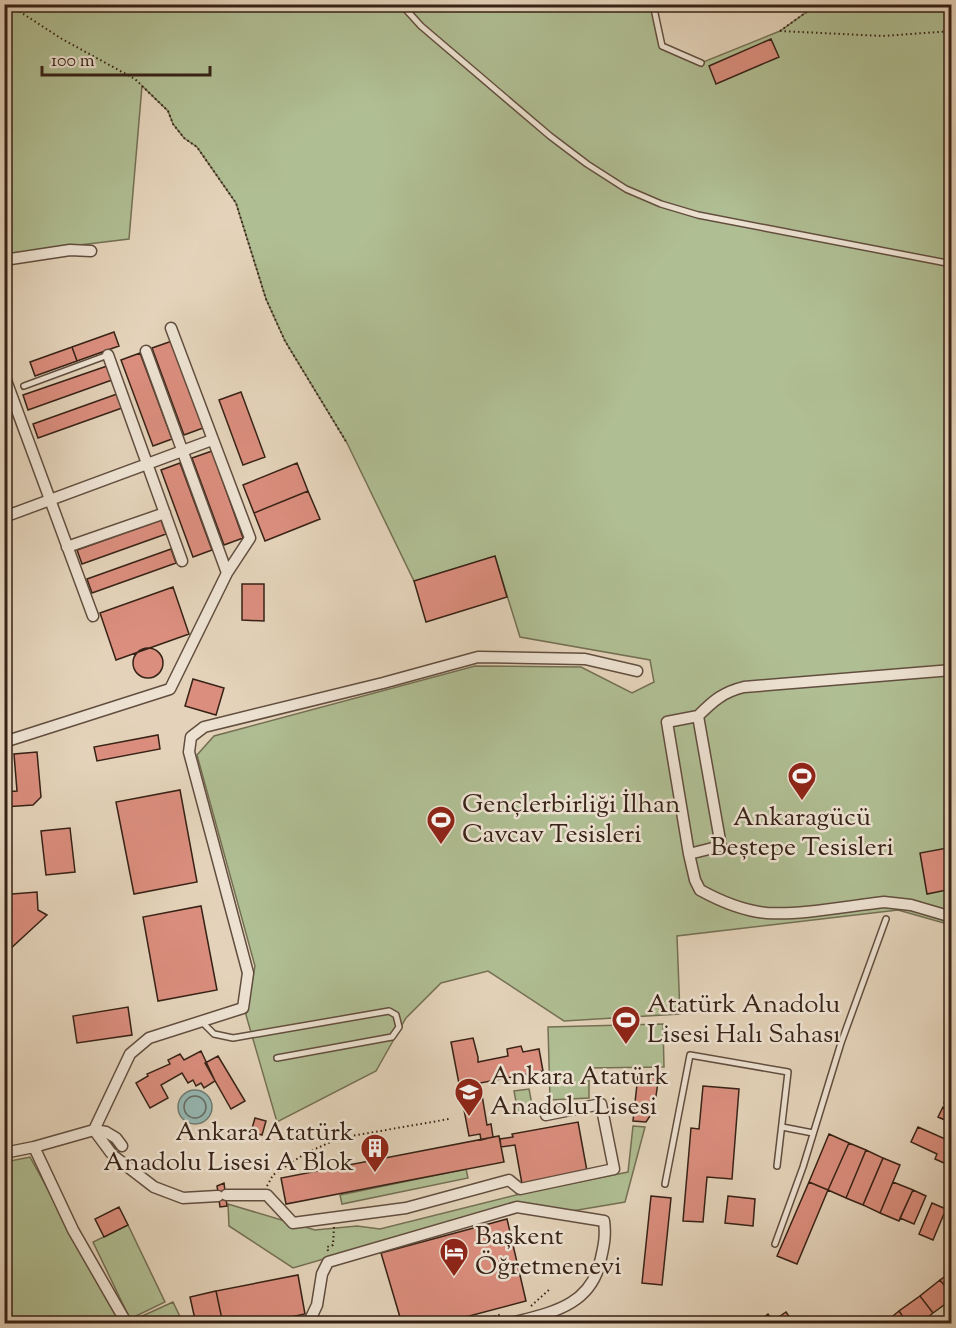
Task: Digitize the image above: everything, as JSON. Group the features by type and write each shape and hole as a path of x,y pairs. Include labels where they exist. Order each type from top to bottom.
{"street":[{"path":"4,260 70,250 91,251"},
{"path":"4,742 170,689 227,573 250,538 171,328"},
{"path":"146,351 227,573"},
{"path":"108,356 182,561"},
{"path":"4,375 93,616"},
{"path":"4,517 212,440"},
{"path":"67,547 165,513"},
{"path":"4,1153 94,1130 130,1054 149,1038 243,1008 248,973 189,752 191,737 204,727 383,684 478,657 585,658 637,671"},
{"path":"951,670 744,687 729,691 698,716 667,722 689,854 695,880 700,890 747,909 764,912 783,913 884,902 898,903 951,917"},
{"path":"689,854 721,846 698,716"},
{"path":"94,1130 118,1152 134,1171 154,1187 183,1198 267,1195 293,1223 406,1208 509,1180 520,1189 614,1169 601,1104 546,1115"},
{"path":"34,1147 73,1230 127,1323"},
{"path":"308,1323 316,1305 322,1274 328,1262 517,1208 604,1221 606,1234 599,1271 586,1292 560,1310 508,1323"}],"lane":[{"path":"400,4 420,26 550,136 626,189 661,204 698,215 951,264"},
{"path":"653,4 662,46 701,63"},
{"path":"24,387 108,356"},
{"path":"775,1244 841,1043 886,919"},
{"path":"201,1021 214,1034 233,1038 390,1011 398,1019 399,1027 392,1037 277,1058"},
{"path":"665,1184 690,1055 788,1072 777,1166"},
{"path":"782,1127 813,1133"}],"path":[{"path":"8,4 62,39 135,79 168,111 173,124 184,138 196,147 236,203 266,299 285,341 347,443"},
{"path":"850,4 808,11 780,31 883,36 951,31"},
{"path":"267,1195 268,1183 273,1175 306,1153 340,1138 449,1119"},
{"path":"328,1262 327,1247 333,1245 334,1218"},
{"path":"521,1309 532,1306 551,1288"},
{"path":"468,1323 510,1312"}],"green space":[{"path":"850,4 951,5 951,925 898,910 677,936 680,1014 564,1021 488,971 441,983 406,1018 376,1071 277,1122 246,1015 255,966 197,755 214,736 475,666 581,667 632,693 654,682 650,660 520,637 495,557 414,581 347,443 285,341 266,299 236,203 197,147 184,138 173,124 168,111 142,86 129,239 5,254 4,5 653,5 662,46 701,63 780,31 808,11"},
{"path":"663,1024 664,1067 589,1068 589,1098 550,1100 548,1027"},
{"path":"529,1089 533,1110 518,1113 514,1091"},
{"path":"633,1126 645,1127 625,1202 566,1212 518,1202 293,1268 229,1226 228,1204 315,1230 357,1226 380,1229 528,1192 628,1172"},
{"path":"30,1157 121,1323 5,1324 5,1162"},
{"path":"466,1169 468,1178 342,1204 340,1195"},
{"path":"128,1225 165,1302 130,1319 93,1242"},
{"path":"173,1302 183,1323 140,1323 138,1318"}],"water":[{"path":"195,1090 207,1095 212,1107 207,1119 195,1124 183,1119 178,1107 183,1095"}],"building":[{"path":"771,39 779,57 716,84 709,66"},
{"path":"114,332 119,346 77,361 72,347"},
{"path":"172,341 203,428 184,435 152,348"},
{"path":"72,347 77,361 35,376 30,362"},
{"path":"140,353 172,439 153,446 121,360"},
{"path":"107,366 112,380 28,410 23,395"},
{"path":"241,392 265,457 243,465 219,400"},
{"path":"117,394 122,408 38,438 33,424"},
{"path":"212,451 243,538 224,545 192,458"},
{"path":"180,463 212,550 193,557 161,470"},
{"path":"297,463 308,491 254,513 243,485"},
{"path":"308,491 320,519 265,541 254,513"},
{"path":"161,520 166,534 82,564 77,550"},
{"path":"171,549 176,563 92,593 87,579"},
{"path":"495,556 507,597 426,622 414,581"},
{"path":"242,584 264,584 264,621 242,620"},
{"path":"173,587 189,634 116,660 100,613"},
{"path":"148,648 159,652 163,663 159,674 148,678 137,674 133,663 137,652"},
{"path":"193,679 224,688 216,715 185,706"},
{"path":"158,735 160,749 97,761 94,747"},
{"path":"37,752 41,797 33,805 4,807 4,792 17,791 14,754"},
{"path":"180,790 197,882 134,894 116,802"},
{"path":"70,828 75,872 46,875 41,831"},
{"path":"947,848 952,871 952,889 927,894 920,853"},
{"path":"4,890 12,894 37,892 38,910 47,915 10,949 4,946"},
{"path":"201,906 217,990 158,1001 143,917"},
{"path":"128,1007 132,1035 77,1043 73,1016"},
{"path":"473,1038 478,1062 508,1056 507,1049 521,1046 523,1052 539,1049 543,1071 480,1083 487,1125 491,1124 493,1137 481,1140 480,1134 469,1136 451,1042"},
{"path":"201,1051 215,1081 204,1088 201,1083 196,1086 193,1080 188,1083 182,1073 161,1085 168,1098 150,1108 136,1083 148,1076 147,1074 170,1064 168,1060 180,1054 184,1060"},
{"path":"218,1056 245,1101 231,1109 205,1063"},
{"path":"638,1075 659,1075 654,1110 646,1122 633,1121"},
{"path":"703,1086 739,1089 732,1179 707,1177 703,1222 683,1221 691,1128 699,1129"},
{"path":"952,1088 952,1123 938,1117 947,1104 944,1103"},
{"path":"255,1118 266,1121 262,1135 251,1132"},
{"path":"578,1122 587,1171 522,1184 515,1145 501,1147 500,1139 513,1137 512,1134"},
{"path":"918,1127 952,1142 952,1161 946,1158 944,1163 935,1159 937,1154 911,1142"},
{"path":"829,1134 849,1143 828,1190 809,1182"},
{"name":"Ankara Atatürk Anadolu Lisesi A Blok","path":"499,1136 504,1162 286,1204 281,1178"},
{"path":"849,1143 866,1150 846,1198 828,1190"},
{"path":"866,1150 883,1158 863,1205 846,1198"},
{"path":"883,1158 900,1165 880,1213 863,1205"},
{"path":"809,1182 828,1190 797,1264 777,1256"},
{"path":"893,1182 913,1190 899,1221 880,1213"},
{"path":"224,1183 227,1206 220,1207 217,1186"},
{"path":"913,1190 926,1196 914,1224 900,1218"},
{"path":"651,1196 671,1198 662,1285 642,1283"},
{"path":"728,1196 755,1199 753,1226 725,1223"},
{"path":"932,1203 946,1209 933,1240 919,1234"},
{"path":"119,1207 128,1225 104,1237 95,1219"},
{"name":"Başkent Öğretmenevi","path":"507,1219 526,1301 439,1324 402,1324 381,1253"},
{"path":"952,1272 952,1295 940,1280"},
{"path":"298,1275 305,1314 257,1324 223,1324 216,1291"},
{"path":"940,1280 952,1295 952,1299 933,1313 920,1296"},
{"path":"216,1291 223,1324 196,1324 190,1297"},
{"path":"920,1296 933,1313 920,1324 908,1324 899,1311"},
{"path":"899,1311 908,1324 883,1324"},
{"path":"786,1312 794,1324 761,1324 759,1321 768,1314 773,1321"},
{"path":"615,1317 640,1319 640,1324 615,1324"},
{"path":"661,1317 688,1319 688,1324 661,1324"}],"place":[{"name":"Ankaragücü Beştepe Tesisleri","path":"802,802"},
{"name":"Gençlerbirliği İlhan Cavcav Tesisleri","path":"441,846"},
{"name":"Atatürk Anadolu Lisesi Halı Sahası","path":"626,1046"},
{"name":"Ankara Atatürk Anadolu Lisesi","path":"469,1118"},
{"name":"Ankara Atatürk Anadolu Lisesi A Blok","path":"375,1174"},
{"name":"Başkent Öğretmenevi","path":"454,1278"}]}
